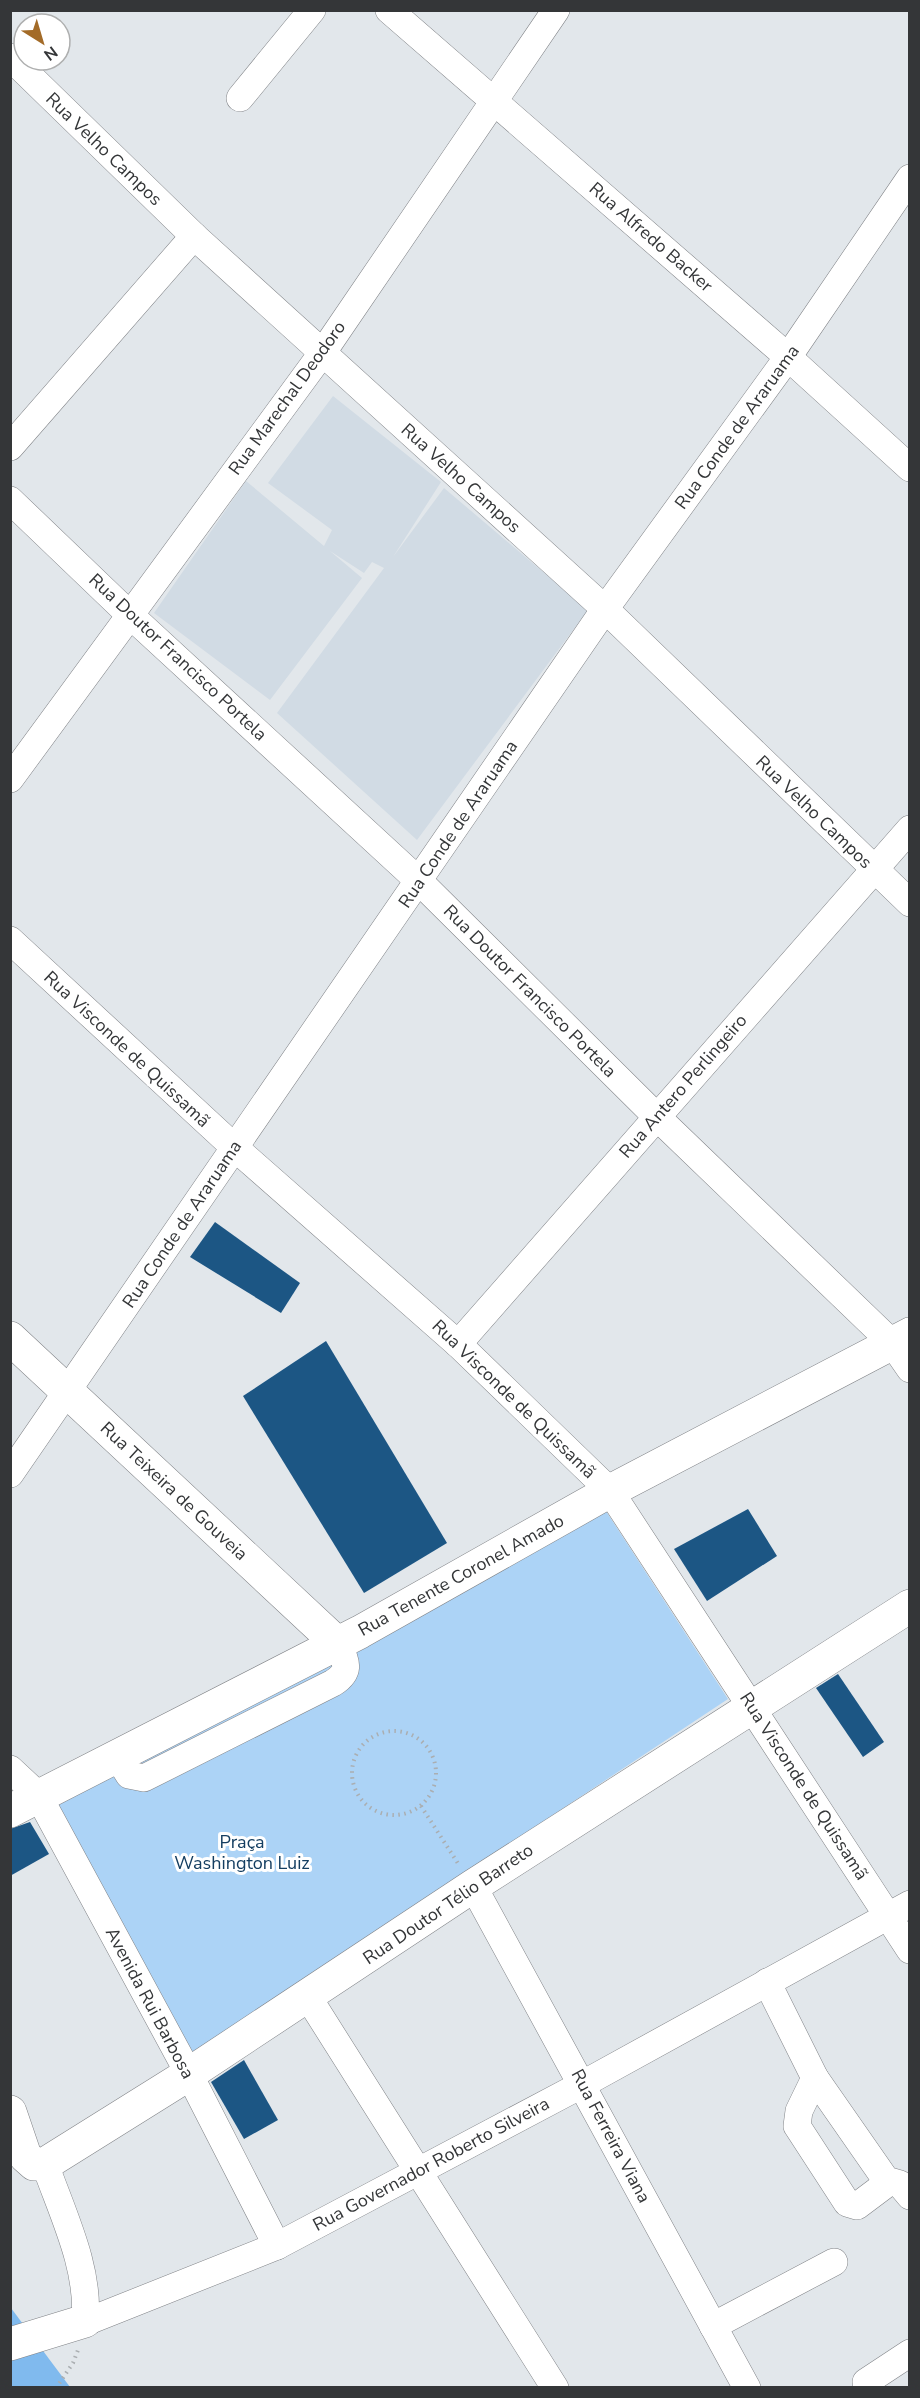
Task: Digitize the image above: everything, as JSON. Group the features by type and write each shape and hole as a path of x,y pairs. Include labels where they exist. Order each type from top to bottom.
{"main road":[{"name":"Rua Teixeira de Gouveia","path":"10,1338 338,1644"},
{"name":"Rua Tenente Coronel Amado","path":"10,1811 338,1644 610,1491 904,1349"},
{"name":"Rua Doutor Télio Barreto","path":"45,2163 189,2074 473,1886 909,1606"},
{"path":"10,2112 25,2156 34,2164 45,2163"},
{"path":"10,2344 79,2323"}],"street":[{"path":"240,98 312,10"},
{"name":"Rua Alfredo Backer","path":"389,10 788,357 909,468"},
{"name":"Rua Marechal Deodoro","path":"10,779 323,352 493,99 556,10"},
{"name":"Rua Velho Campos","path":"10,57 194,236 605,609 909,903"},
{"name":"Rua Conde de Araruama","path":"10,1474 234,1147 420,882 605,609 788,357 909,178"},
{"path":"10,447 194,236"},
{"name":"Rua Doutor Francisco Portela","path":"10,500 130,615 420,882 657,1117 904,1349"},
{"name":"Rua Antero Perlingeiro","path":"458,1344 909,829"},
{"name":"Rua Visconde de Quissamã","path":"10,940 234,1147 458,1344 610,1491 751,1706 899,1909 909,1950"},
{"name":"Avenida Rui Barbosa","path":"10,1769 38,1795 189,2074 277,2246"},
{"name":"Rua Ferreira Viana","path":"473,1886 747,2388"},
{"name":"Rua Governador Roberto Silveira","path":"79,2323 277,2246 583,2084 899,1909"},
{"path":"767,1982 815,2078 899,2189 857,2206 847,2203 797,2127 799,2111 815,2078"},
{"path":"308,1997 555,2388"},
{"path":"45,2163 82,2274 87,2299 79,2323"},
{"path":"713,2326 834,2262"},
{"path":"866,2382 909,2353"}],"path":[{"path":"392,1731 412,1735 427,1747 432,1755 436,1774 429,1797 420,1806 399,1815 375,1811 365,1804 353,1784 352,1773 354,1762 364,1744 372,1737 392,1731"},
{"path":"420,1806 473,1886"},
{"path":"56,2388 73,2363"}],"shaded area":[{"path":"333,396 441,482 393,557 444,488 588,610 417,840 277,713 384,568 372,562 364,573 330,551 362,578 270,700 154,613 246,481 324,546 332,530 268,483"},
{"path":"11,2308 70,2387 11,2387"}],"green space":[{"name":"Praça Washington Luiz","path":"604,1508 728,1699 192,2054 43,1797"}],"building":[{"path":"215,1222 300,1283 281,1313 190,1257"},
{"path":"326,1341 447,1543 364,1593 243,1396"},
{"path":"748,1509 777,1556 707,1601 674,1549"},
{"path":"838,1674 884,1742 863,1757 816,1688"},
{"path":"30,1822 49,1854 10,1876 10,1829"},
{"path":"244,2060 278,2120 244,2139 211,2082"}]}
